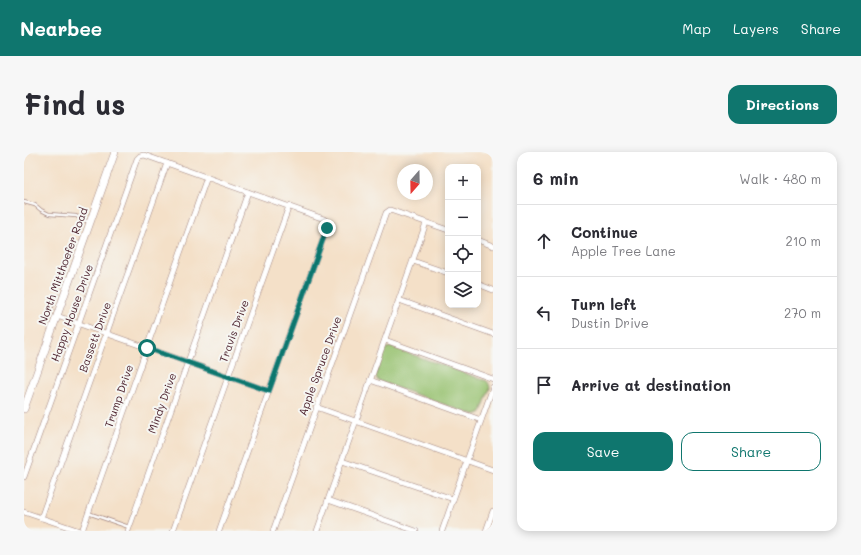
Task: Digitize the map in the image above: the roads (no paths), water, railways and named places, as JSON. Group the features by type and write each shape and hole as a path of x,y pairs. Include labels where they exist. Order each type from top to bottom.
{"main road":[{"name":"North Mitthoefer Road","path":"24,409 115,152"}],"street":[{"name":"Happy House Drive","path":"24,477 137,159 144,155 167,163"},
{"path":"167,163 289,206 324,219 327,222 327,228 219,531"},
{"name":"Bassett Drive","path":"41,518 167,163"},
{"name":"Trump Drive","path":"81,531 207,177"},
{"name":"Mindy Drive","path":"128,529 248,192"},
{"name":"Travis Drive","path":"174,531 289,206"},
{"name":"Apple Spruce Drive","path":"273,531 386,213 390,210 426,223"},
{"path":"317,531 426,223 445,229"},
{"path":"481,241 493,246"},
{"path":"413,261 445,272"},
{"path":"481,285 493,290"},
{"path":"399,300 493,334"},
{"path":"57,316 269,391"},
{"path":"384,340 493,379"},
{"path":"370,380 482,420"},
{"path":"442,531 493,387"},
{"path":"316,407 493,470"},
{"path":"342,461 453,500"},
{"path":"328,500 416,531"},
{"path":"486,531 493,511"},
{"path":"24,512 81,531"}],"lane":[{"path":"24,202 35,205 45,213 76,216 86,221 91,221"},
{"path":"88,513 128,529"}]}
